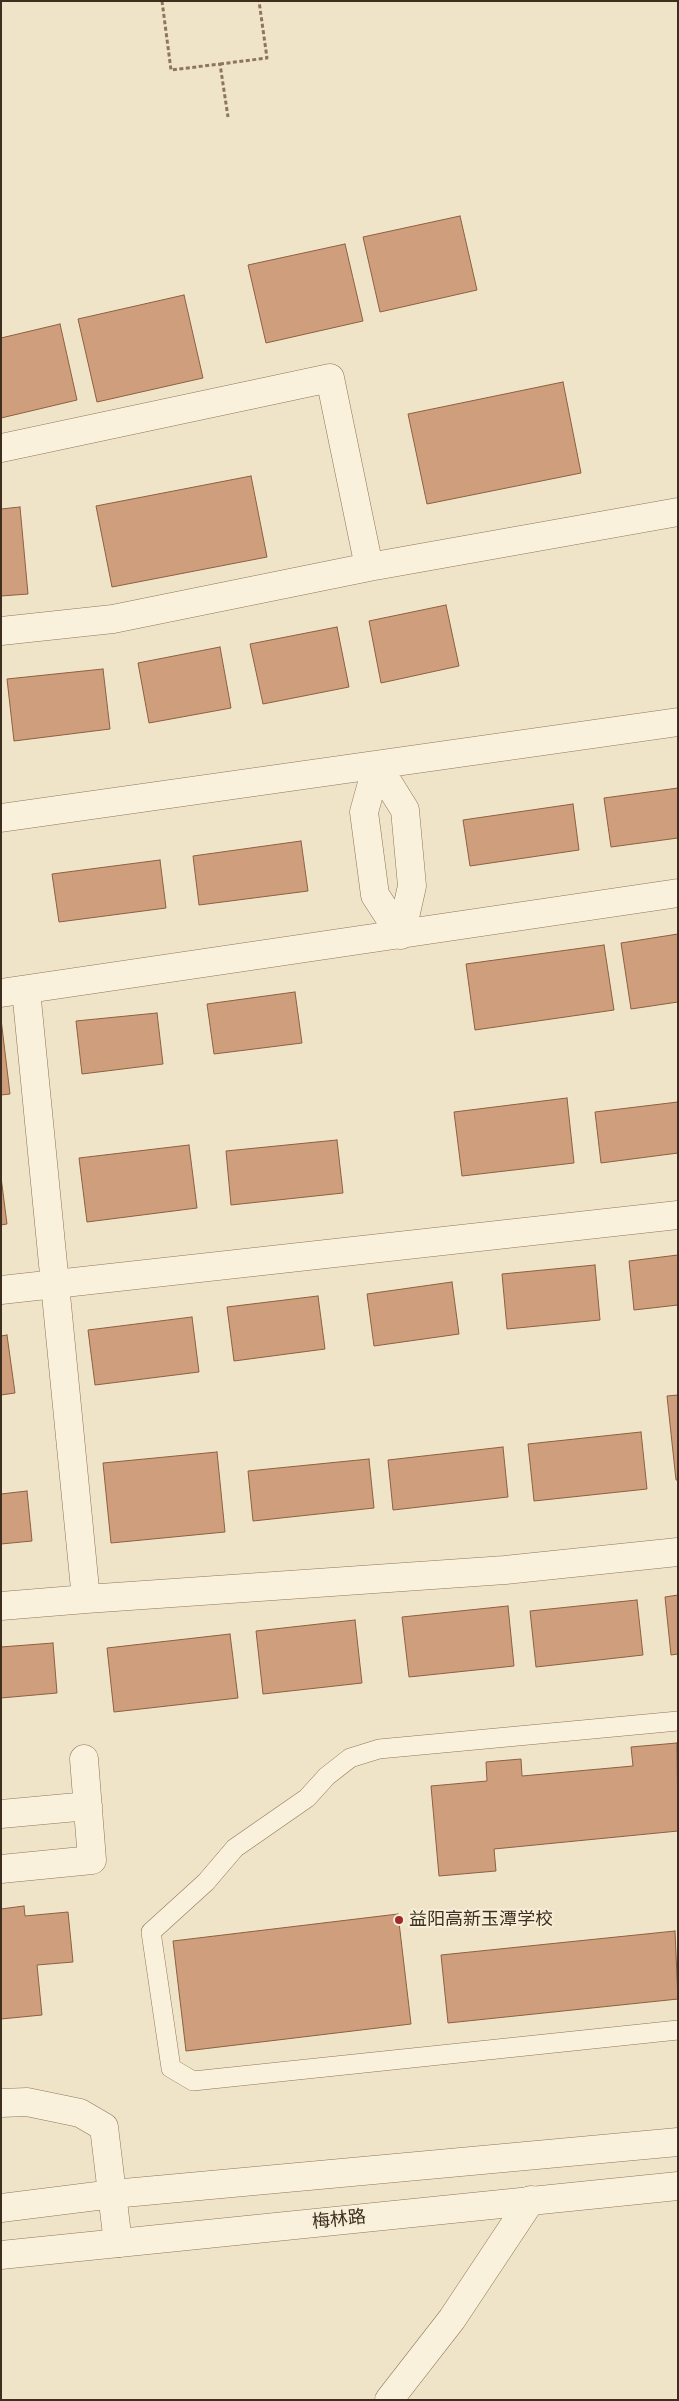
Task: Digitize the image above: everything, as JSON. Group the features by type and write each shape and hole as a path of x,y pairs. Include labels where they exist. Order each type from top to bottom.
{"street":[{"path":"1,448 330,378 369,567"},
{"path":"1,632 113,619 369,567 678,512"},
{"path":"1,818 678,722"},
{"path":"377,765 364,812 375,895 401,935"},
{"path":"377,765 405,810 412,886 401,935"},
{"path":"86,1599 55,1285 14,991 678,894"},
{"path":"1,1290 678,1216"},
{"path":"1,1606 504,1570 678,1552"},
{"path":"1,1869 92,1860 84,1759"},
{"path":"1,1814 88,1806"},
{"path":"1,2104 27,2102 80,2113 104,2127 118,2243"},
{"path":"1,2208 113,2194 678,2142"},
{"name":"梅林路","path":"1,2255 678,2186"},
{"path":"390,2400 452,2319 531,2200"}],"lane":[{"path":"678,1721 379,1749 350,1758 327,1776 307,1798 235,1848 206,1882 151,1932 171,2068 193,2081 678,2030"}],"path":[{"path":"162,1 171,70 267,58 259,1"},
{"path":"220,64 228,117"}],"building":[{"path":"460,216 477,290 380,312 363,237"},
{"path":"345,244 363,321 266,343 248,265"},
{"path":"184,295 203,378 97,402 78,319"},
{"path":"60,324 77,400 1,418 1,338"},
{"path":"563,382 581,473 427,504 408,414"},
{"path":"251,476 267,557 112,587 96,506"},
{"path":"20,507 28,594 1,596 1,509"},
{"path":"446,605 459,666 381,683 369,621"},
{"path":"337,627 349,687 263,704 250,644"},
{"path":"220,647 231,708 149,723 138,663"},
{"path":"103,669 110,729 14,741 7,679"},
{"path":"678,788 678,838 611,847 604,798"},
{"path":"573,804 579,850 470,866 463,820"},
{"path":"301,841 308,891 199,905 193,856"},
{"path":"160,860 166,908 59,922 52,874"},
{"path":"678,934 678,1002 631,1009 621,943"},
{"path":"604,945 614,1010 475,1030 466,964"},
{"path":"295,992 302,1043 214,1054 207,1004"},
{"path":"157,1013 163,1064 82,1074 76,1021"},
{"path":"1,1019 10,1094 1,1095"},
{"path":"567,1098 574,1163 462,1176 454,1112"},
{"path":"678,1102 678,1153 601,1163 595,1112"},
{"path":"337,1140 343,1193 231,1205 226,1151"},
{"path":"189,1145 197,1208 87,1222 79,1158"},
{"path":"1,1177 7,1224 1,1225"},
{"path":"678,1255 678,1305 634,1310 629,1261"},
{"path":"595,1265 600,1320 507,1329 502,1274"},
{"path":"452,1282 459,1334 374,1346 367,1294"},
{"path":"318,1296 325,1349 234,1361 227,1307"},
{"path":"192,1317 199,1372 95,1385 88,1330"},
{"path":"7,1335 15,1393 1,1395 1,1336"},
{"path":"678,1395 678,1480 676,1480 667,1396"},
{"path":"641,1432 647,1489 534,1501 528,1444"},
{"path":"503,1447 508,1497 393,1510 388,1460"},
{"path":"217,1452 225,1532 111,1543 103,1463"},
{"path":"369,1459 374,1508 253,1521 248,1471"},
{"path":"27,1491 32,1541 1,1544 1,1494"},
{"path":"678,1595 678,1654 671,1655 665,1597"},
{"path":"637,1600 643,1655 536,1667 530,1611"},
{"path":"508,1606 514,1666 409,1677 402,1617"},
{"path":"355,1620 362,1683 263,1694 256,1631"},
{"path":"230,1634 238,1698 114,1712 107,1648"},
{"path":"53,1643 57,1693 1,1698 1,1647"},
{"path":"677,1743 678,1831 494,1849 496,1871 439,1876 431,1786 487,1781 486,1762 521,1759 522,1776 633,1766 631,1747"},
{"path":"24,1906 25,1916 68,1912 73,1962 37,1965 42,2015 1,2019 1,1909"},
{"path":"398,1914 411,2024 186,2051 173,1941"},
{"path":"675,1931 678,1999 448,2023 441,1955"}],"place":[{"name":"益阳高新玉潭学校","path":"399,1920"}]}
